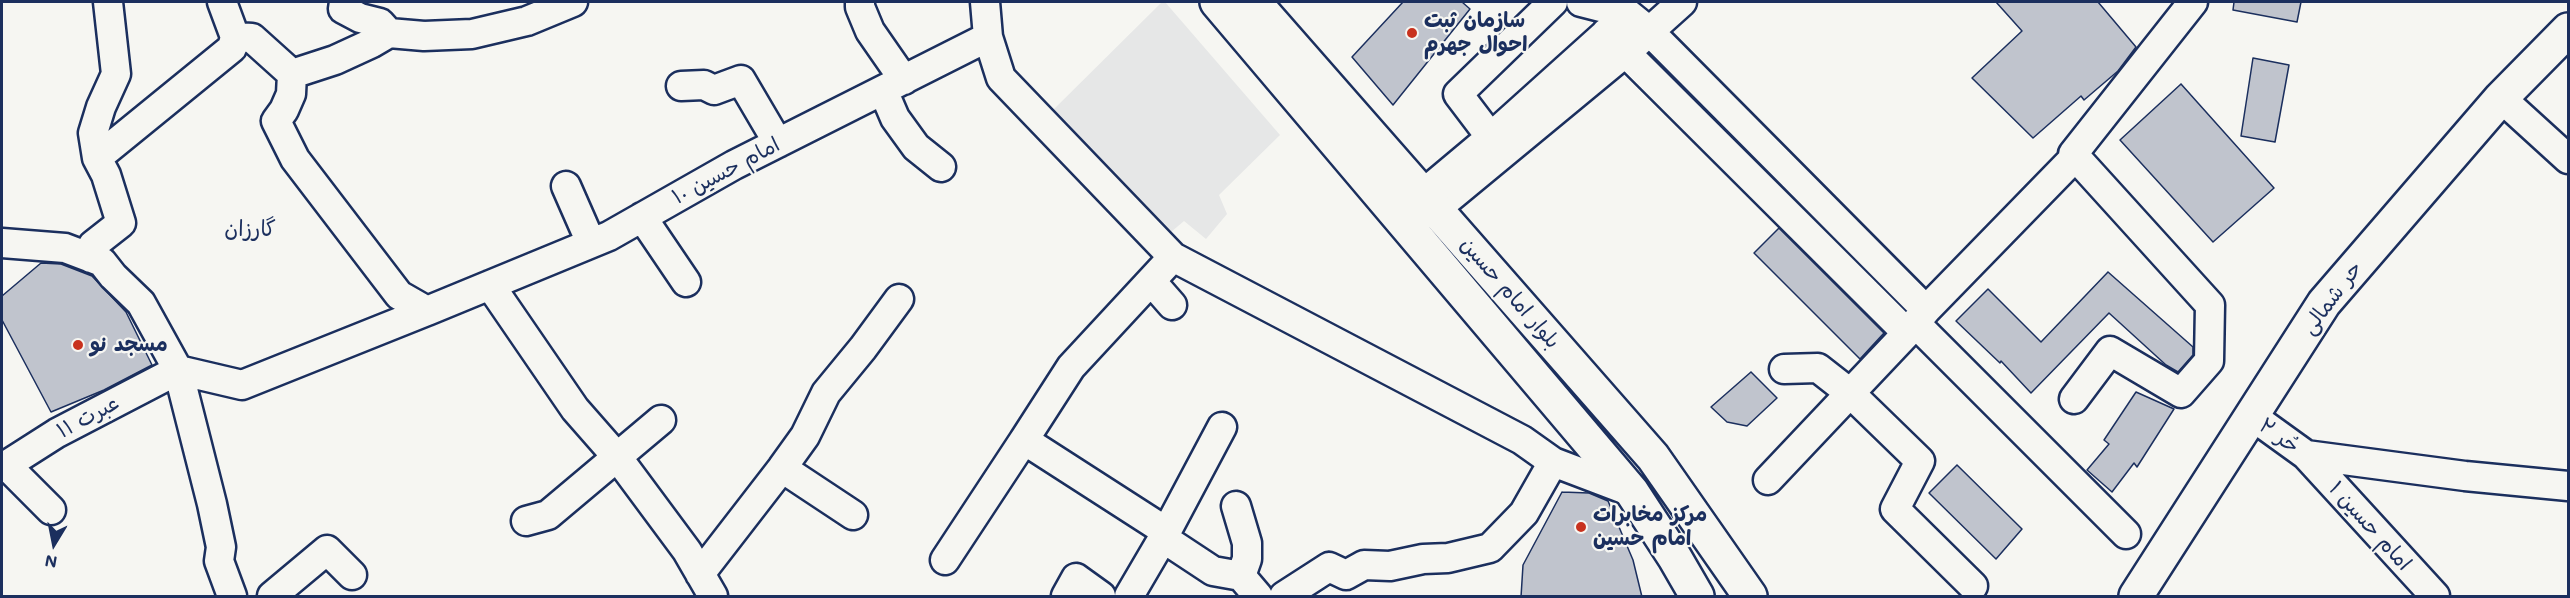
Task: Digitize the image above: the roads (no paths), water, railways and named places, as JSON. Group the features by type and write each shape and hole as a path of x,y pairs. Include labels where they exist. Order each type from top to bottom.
{"main road":[{"name":"بلوار امام حسین","path":"1216,2 1632,492 1686,590"},
{"name":"بلوار امام حسین","path":"1259,5 1653,457 1750,597"},
{"name":"حر شمالی","path":"2136,597 2324,303 2501,98 2568,30"}],"street":[{"path":"91,258 93,245 121,223 109,184 97,158 93,133 101,107 117,74 108,2"},
{"path":"97,158 232,48 235,37 222,2"},
{"path":"344,2 343,9 360,18 380,23 389,33"},
{"path":"292,74 335,60 389,33 424,36 472,34 527,21 573,2"},
{"path":"861,2 860,7 894,85 895,118 916,147 941,167"},
{"path":"985,2 988,37 1002,78 1173,257 1522,440 1553,462 1632,492"},
{"path":"1497,145 1458,94 1553,2"},
{"path":"1581,2 1640,16 1916,322"},
{"path":"1429,201 1616,43 1640,16 1682,2"},
{"path":"2074,399 2110,351 2181,393 2208,361 2210,305 2073,154 2193,2"},
{"path":"235,37 252,38 292,74"},
{"name":"امام حسین ۱۰","path":"178,370 242,385 427,311 591,243 778,143 988,37"},
{"path":"1616,43 1916,322 2126,534"},
{"path":"292,74 291,94 285,110 276,121 295,159 370,261 399,295 427,311"},
{"path":"681,86 704,85 714,90 741,80 778,143"},
{"path":"2501,98 2568,159"},
{"path":"1768,480 2075,157"},
{"path":"566,186 591,243"},
{"path":"642,217 686,282"},
{"path":"3,247 65,248 102,262 141,303 178,370 212,504 221,547 219,561 232,597"},
{"path":"945,560 1071,367 1173,257"},
{"path":"1151,281 1172,305"},
{"path":"490,285 575,409 618,458 687,551 707,585 805,436 826,393 899,299"},
{"path":"1784,369 1818,368 1850,393 1920,461 1895,509 1973,586"},
{"name":"عبرت ۱۱","path":"4,466 57,433 178,370"},
{"name":"حُر ۲","path":"2252,416 2306,456"},
{"path":"526,521 548,515 661,420"},
{"path":"1129,597 1222,428"},
{"path":"1024,440 1165,535 1213,571 1249,586 1247,543 1236,506"},
{"path":"2306,456 2568,486"},
{"name":"امام حسین ۱","path":"2306,456 2434,597"},
{"path":"1284,597 1329,567 1346,575 1364,565 1390,566 1423,559 1448,558 1490,548 1524,513 1553,462"},
{"path":"4,466 51,510"},
{"path":"782,468 853,515"},
{"path":"272,597 327,550 352,574"},
{"path":"1065,597 1076,578 1101,597"},
{"path":"245,597 255,588 264,597"}],"place":[{"name":"سازمان ثبت احوال جهرم","path":"1412,33"},
{"name":"مسجد نو","path":"78,345"},
{"name":"مرکز مخابرات امام حسین","path":"1581,527"}],"district":[{"name":"گارزان","path":"250,229"}]}
